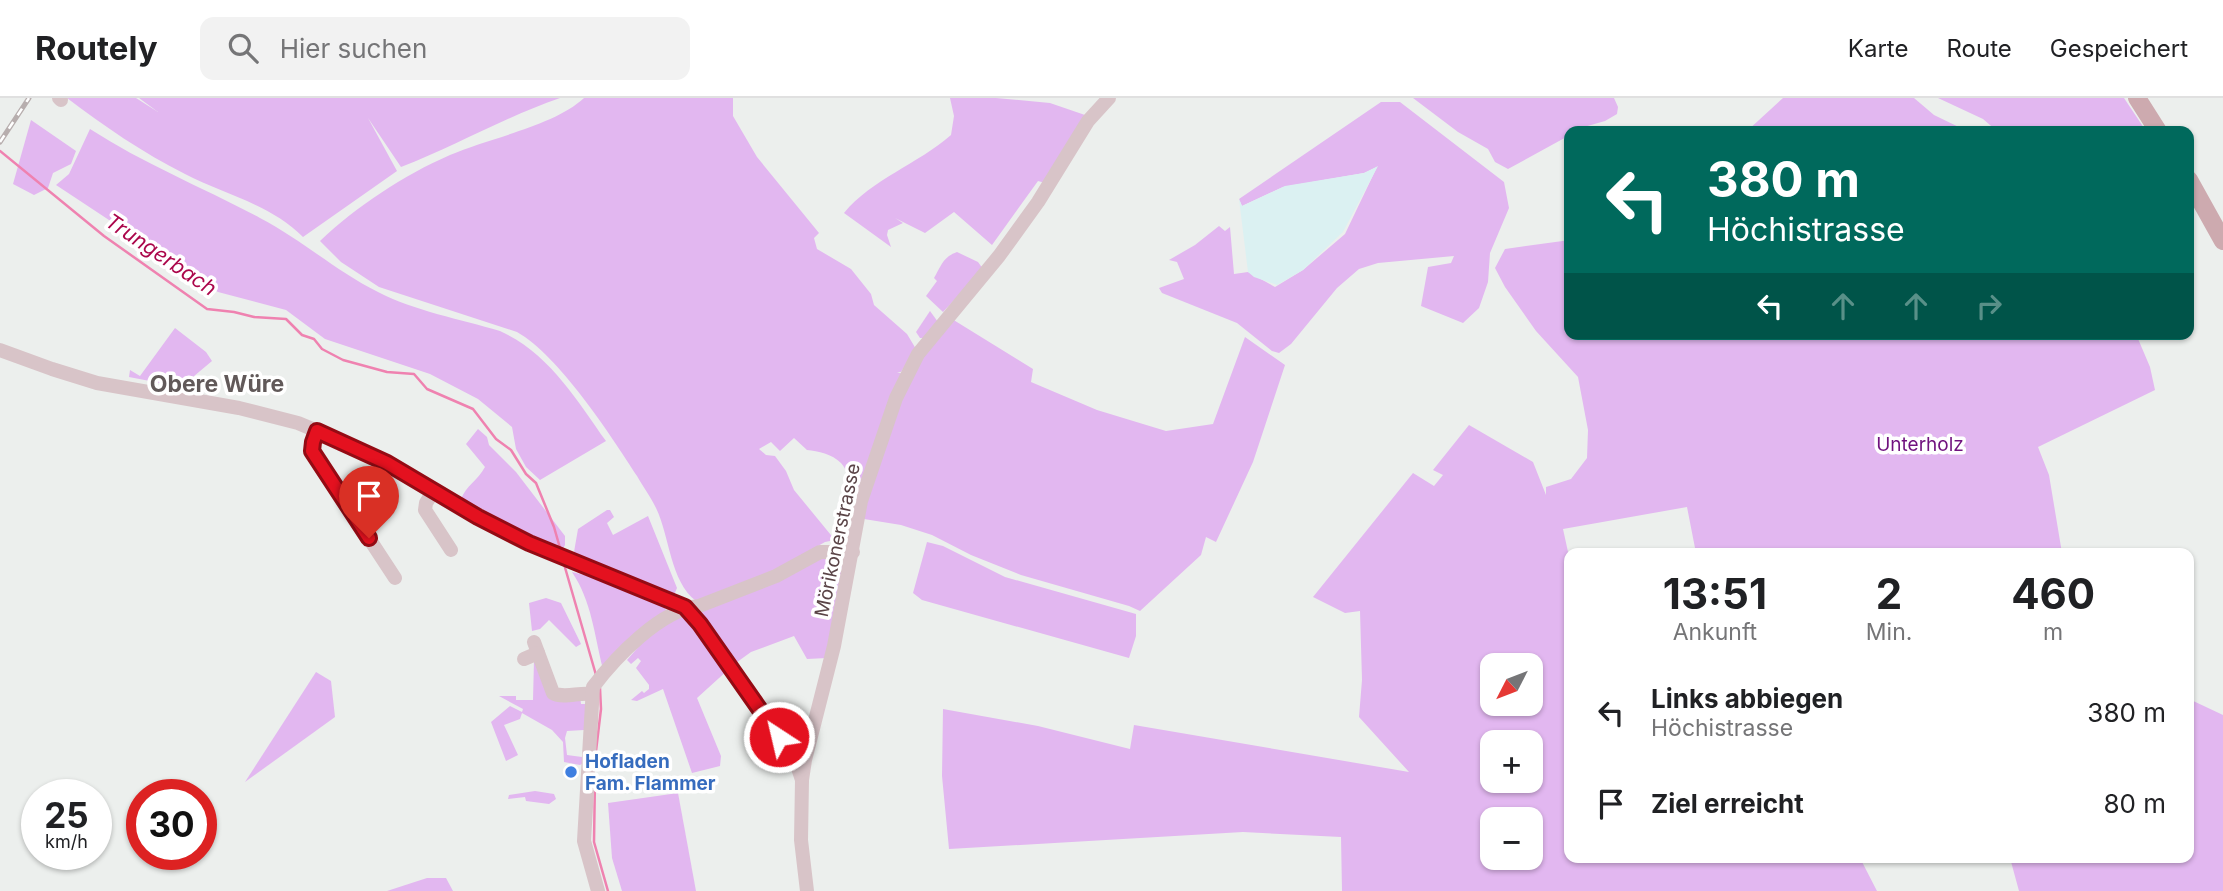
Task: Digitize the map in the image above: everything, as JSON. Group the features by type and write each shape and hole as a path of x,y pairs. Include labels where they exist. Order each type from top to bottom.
{"main road":[{"path":"2137,98 2155,126"},
{"path":"2194,189 2223,241"}],"street":[{"name":"Mörikonerstrasse","path":"807,891 801,840 802,780 834,646 866,483 896,398 908,371 925,344 1017,232 1081,131 1109,98"},
{"path":"0,350 87,380 239,408 282,418 317,431 360,449 529,543 685,607 700,624 794,759 802,780"},
{"path":"317,431 312,451 395,578"},
{"path":"434,490 425,503 425,510 451,550"},
{"path":"524,659 536,647 554,694 595,685 646,632 669,615 776,576 820,552 853,552"},
{"path":"595,685 584,841 598,891"}],"green space":[{"path":"67,98 136,98 158,112 139,98 560,98 401,167 368,118 397,171 303,237 277,216 154,157"},
{"path":"584,98 733,98 733,116 757,157 819,233 814,238 817,249 851,269 871,294 874,305 907,334 916,349 901,372 897,372 903,374 858,488 837,460 807,450 794,438 780,451 771,442 759,449 766,455 775,456 786,471 794,490 835,540 825,542 768,574 696,601 681,582 671,558 661,520 649,496 583,397 550,359 517,332 379,287 341,262 320,241 365,204 415,172 450,155 539,124 571,108"},
{"path":"950,98 996,98 1050,103 1085,115 1045,183 1038,181 992,245 954,212 925,233 895,218 903,223 888,230 891,247 844,213 881,181 951,135 954,116"},
{"path":"1413,98 1614,98 1618,107 1617,114 1605,121 1588,126 1564,126 1564,138 1508,169 1495,162 1488,149 1458,132"},
{"path":"1783,98 1914,98 1934,115 1957,126 1752,126"},
{"path":"1938,98 2124,98 2143,126 1991,126 1983,119"},
{"path":"1381,102 1400,102 1504,182 1509,208 1490,253 1488,282 1479,308 1463,323 1421,306 1428,267 1451,263 1454,256 1378,263 1359,269 1337,288 1291,344 1279,353 1272,351 1237,323 1162,293 1159,288 1184,279 1177,262 1169,260 1195,245 1219,226 1225,231 1230,227 1234,274 1248,272 1275,287 1303,270 1345,234 1377,167 1364,173 1283,187 1242,206 1239,199"},
{"path":"31,120 76,151 71,164 53,173 48,188 34,195 13,184"},
{"path":"90,129 275,227 348,275 392,299 500,331 517,340 560,378 606,441 540,480 526,467 516,449 512,427 478,399 430,374 325,339 286,310 218,292 56,185 69,174"},
{"name":"Unterholz","path":"1564,241 1564,340 2139,340 2150,367 2155,390 2038,447 2049,475 2061,548 1695,548 1687,507 1563,529 1567,548 1564,548 1564,863 1863,863 1877,891 1342,891 1341,837 1243,832 949,849 942,776 943,709 1038,726 1130,749 1134,725 1409,772 1359,717 1362,680 1360,611 1345,613 1313,597 1413,473 1434,486 1443,475 1433,470 1469,425 1533,462 1546,495 1546,487 1571,479 1587,458 1588,430 1578,377 1536,331 1495,268 1505,249"},
{"path":"957,252 978,262 983,269 943,312 926,296 937,281 934,278 943,262"},
{"path":"930,311 938,322 920,338 916,332"},
{"path":"952,319 1033,369 1031,382 1097,410 1166,431 1213,424 1245,337 1285,365 1253,462 1216,542 1206,537 1201,555 1140,611 1021,575 971,555 932,535 901,525 864,519 872,480 903,393 924,352"},
{"path":"175,328 206,352 212,361 181,387 129,377 130,370 140,376"},
{"path":"478,429 487,437 489,445 516,472 565,536 565,545 560,554 461,499 485,467 466,444"},
{"path":"610,510 614,517 607,523 613,535 648,516 677,588 674,595 578,559 574,552 578,529"},
{"path":"927,542 943,546 1005,577 1136,614 1136,636 1129,658 922,600 913,593"},
{"path":"830,553 840,560 844,568 827,658 807,659 794,636 751,652 733,665 699,613"},
{"path":"572,572 600,579 665,607 666,611 603,669 592,619 579,583"},
{"path":"546,598 561,603 581,644 576,647 549,620 540,629 532,631 529,603"},
{"path":"681,615 692,618 729,669 697,698 721,756 720,766 692,773 663,689 637,701 631,700 649,689 649,685 636,668 641,661 638,658 631,664 627,660 648,636"},
{"path":"534,660 547,690 580,696 581,704 586,704 584,730 567,731 565,738 567,755 582,757 583,763 580,765 564,762 563,742 552,730 522,713 520,719 504,725 518,755 506,761 491,722 510,706 522,712 523,709 499,696 533,700"},
{"path":"316,672 331,681 335,717 245,782"},
{"path":"2194,701 2223,715 2223,891 2019,891 2011,863 2194,863"},
{"path":"535,791 554,794 556,799 549,804 526,801 525,797 508,799 509,795"},
{"path":"678,793 696,891 622,891 612,858 608,803"},
{"path":"427,878 446,878 453,891 387,891"}],"sand":[{"path":"1378,166 1343,232 1303,270 1277,285 1254,277 1248,272 1239,199 1242,206 1285,186 1364,173"}],"waterway":[{"name":"Trungerbach","path":"0,151 104,236 207,309 286,319 302,335 314,339 322,349 343,360 387,372 414,374 427,389 473,409 496,439 511,450 526,474 536,483 560,548"},
{"name":"Trungerbach","path":"564,564 596,675"},
{"name":"Trungerbach","path":"596,751 601,709 600,688"},
{"name":"Trungerbach","path":"595,778 594,842 608,891"}],"railway":[{"path":"0,142 29,98"}],"place":[{"name":"Hofladen Fam. Flammer","path":"571,772"}],"district":[{"name":"Obere Würe","path":"217,384"}],"route":[{"path":"369,538 312,451 317,431 360,449 410,475 478,517 529,543 685,607 700,624 779,737"}]}
